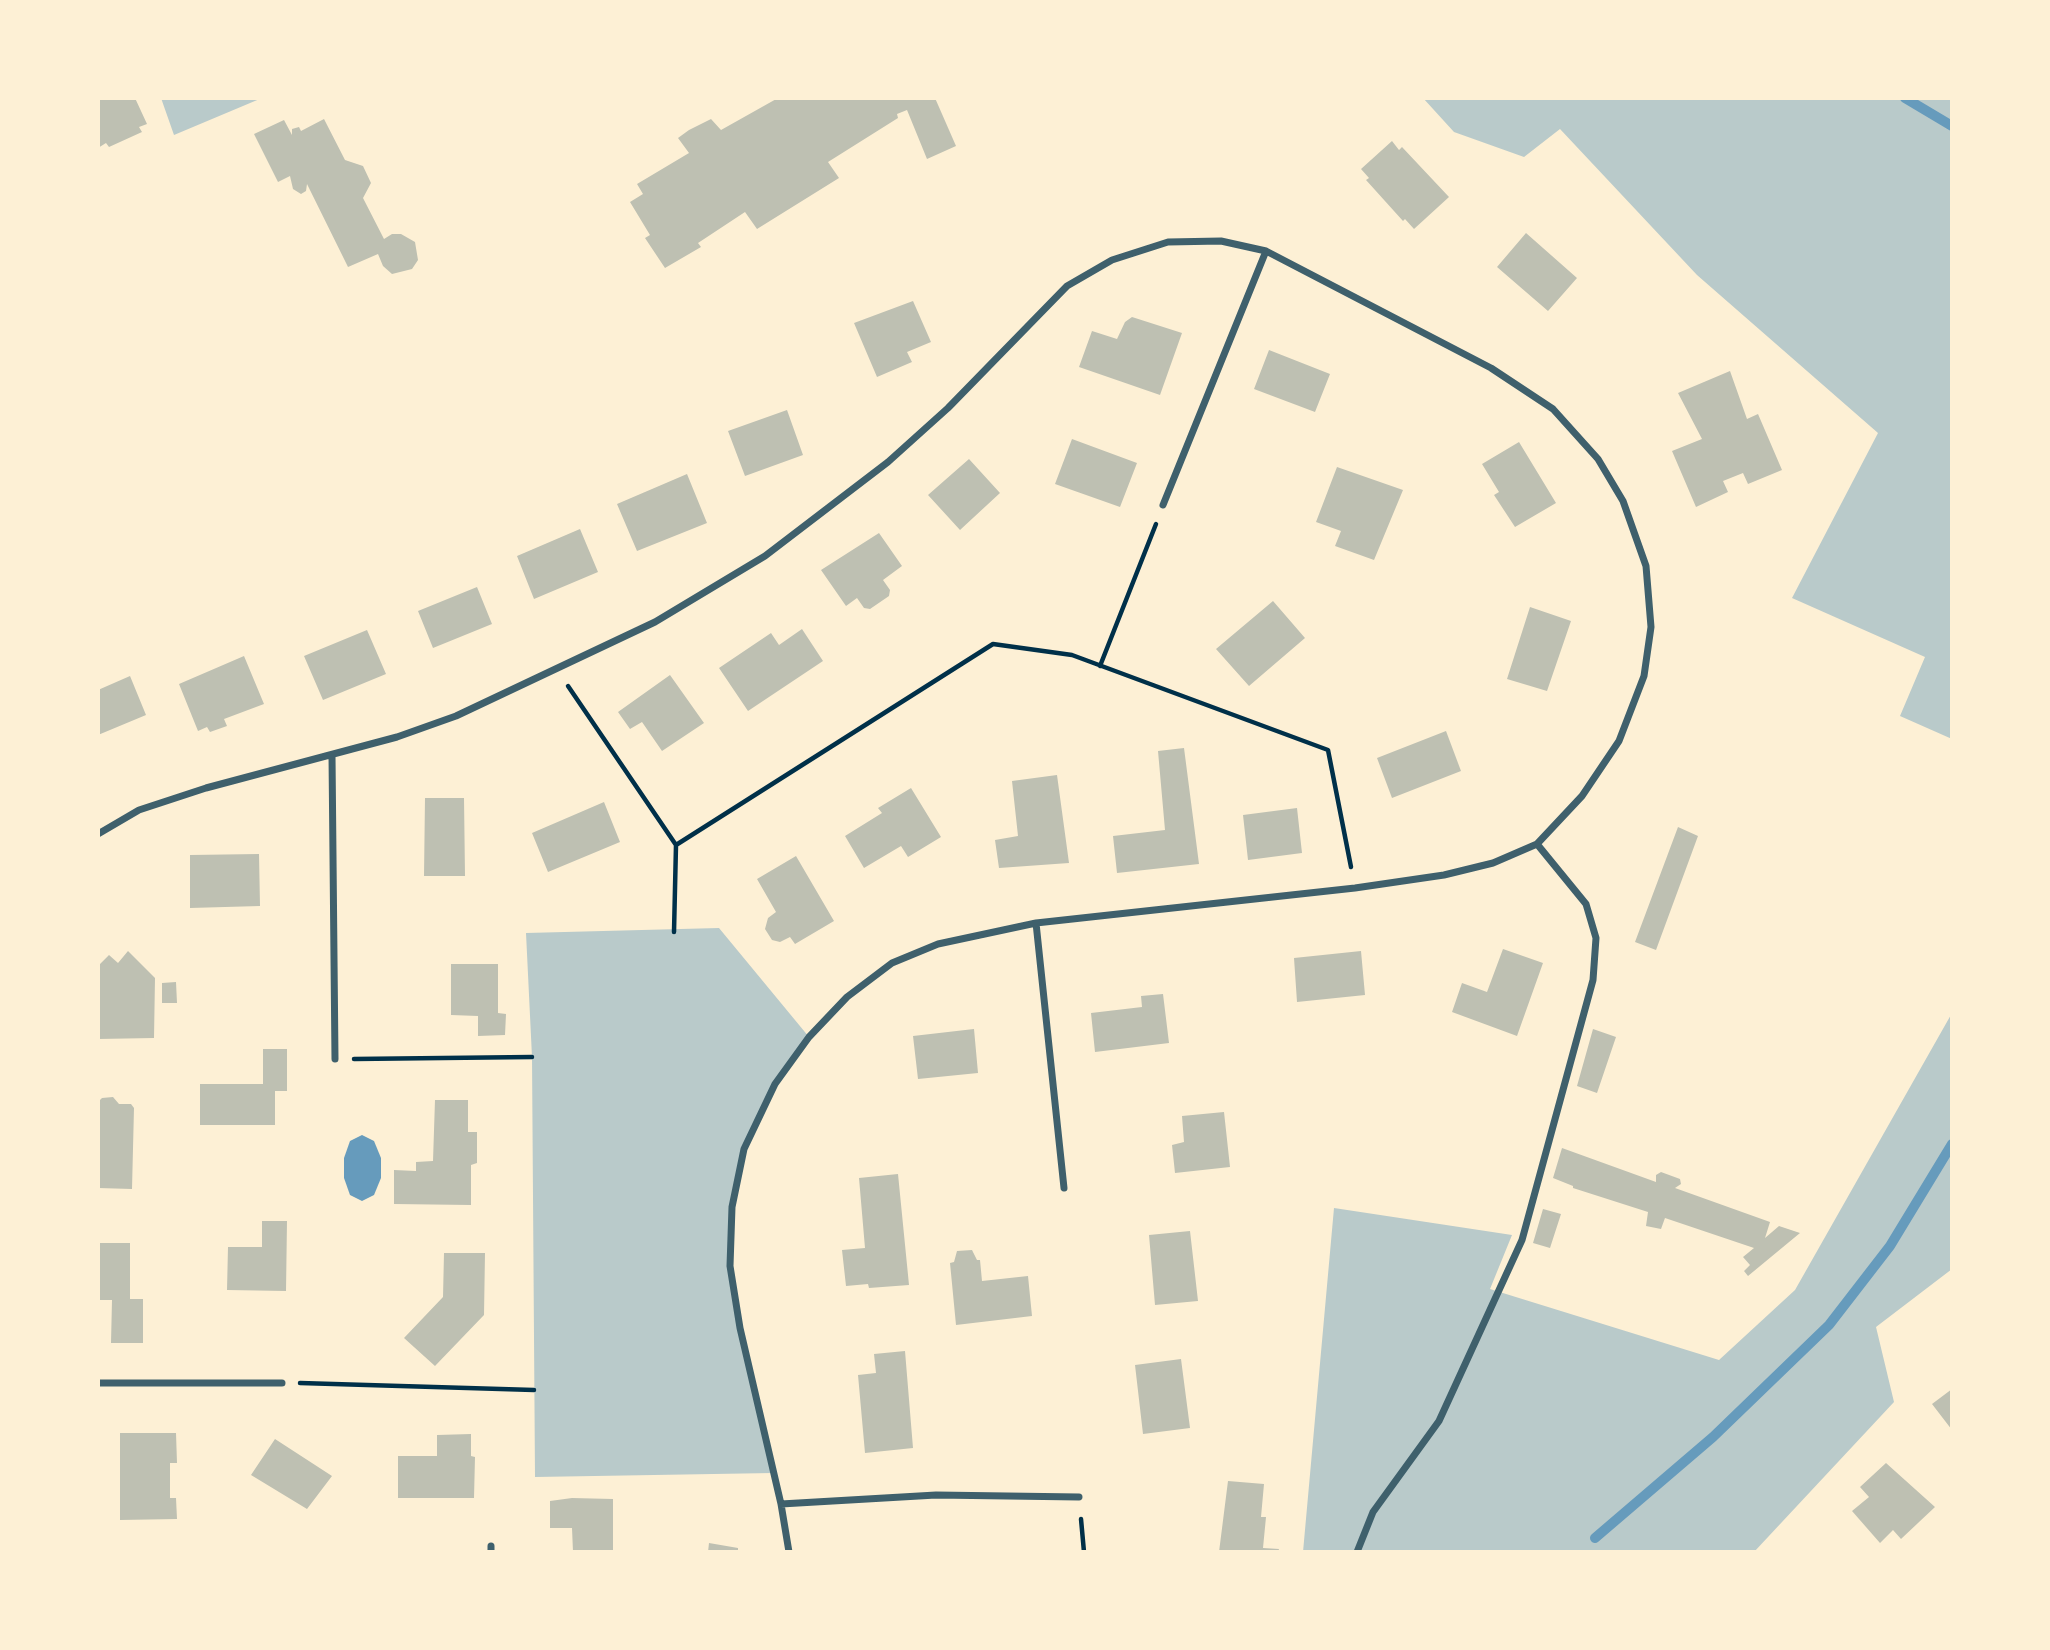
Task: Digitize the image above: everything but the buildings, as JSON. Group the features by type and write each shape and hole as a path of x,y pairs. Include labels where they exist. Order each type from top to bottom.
{"street":[{"path":"99,833 150,806 397,737 456,716 557,671 655,622 709,590 816,518 888,462 938,417 1067,286 1112,260 1168,243 1221,241 1266,251 1491,368 1553,409 1598,459 1623,501 1646,566 1651,627 1644,676 1619,741 1581,796 1537,844 1493,863 1444,875 1355,888 1036,923 938,944 892,963 847,998 809,1037 775,1084 744,1149 732,1207 730,1266 740,1328 781,1504 789,1552"},
{"path":"1163,505 1266,251"},
{"path":"332,755 335,1059"},
{"path":"1357,1552 1373,1512 1439,1421 1522,1240 1594,980 1596,938 1586,904 1537,844"},
{"path":"1036,923 1064,1188"},
{"path":"98,1383 282,1383"},
{"path":"781,1504 936,1495 1079,1497"}],"path":[{"path":"1100,666 1163,505"},
{"path":"676,845 993,644 1072,655 1328,750 1355,888"},
{"path":"557,671 676,845 674,932"},
{"path":"335,1059 532,1057"},
{"path":"282,1383 534,1390"},
{"path":"1079,1497 1084,1552"}],"shaded area":[{"path":"161,98 262,98 174,135"},
{"path":"1423,98 1952,98 1952,739 1900,716 1925,657 1792,598 1878,433 1697,275 1560,129 1524,157 1454,132"},
{"path":"719,928 809,1037 775,1084 744,1149 732,1207 730,1266 773,1473 535,1477 532,1057 526,933"},
{"path":"1952,1013 1952,1269 1876,1327 1894,1402 1754,1552 1303,1552 1334,1208 1512,1235 1490,1289 1719,1360 1795,1290"}],"water":[{"path":"362,1135 374,1141 381,1158 381,1178 374,1195 362,1201 350,1195 344,1178 344,1158 350,1141"}],"waterway":[{"path":"1905,98 1952,126"},
{"path":"1595,1538 1713,1437 1829,1325 1890,1246 1952,1144"}]}
